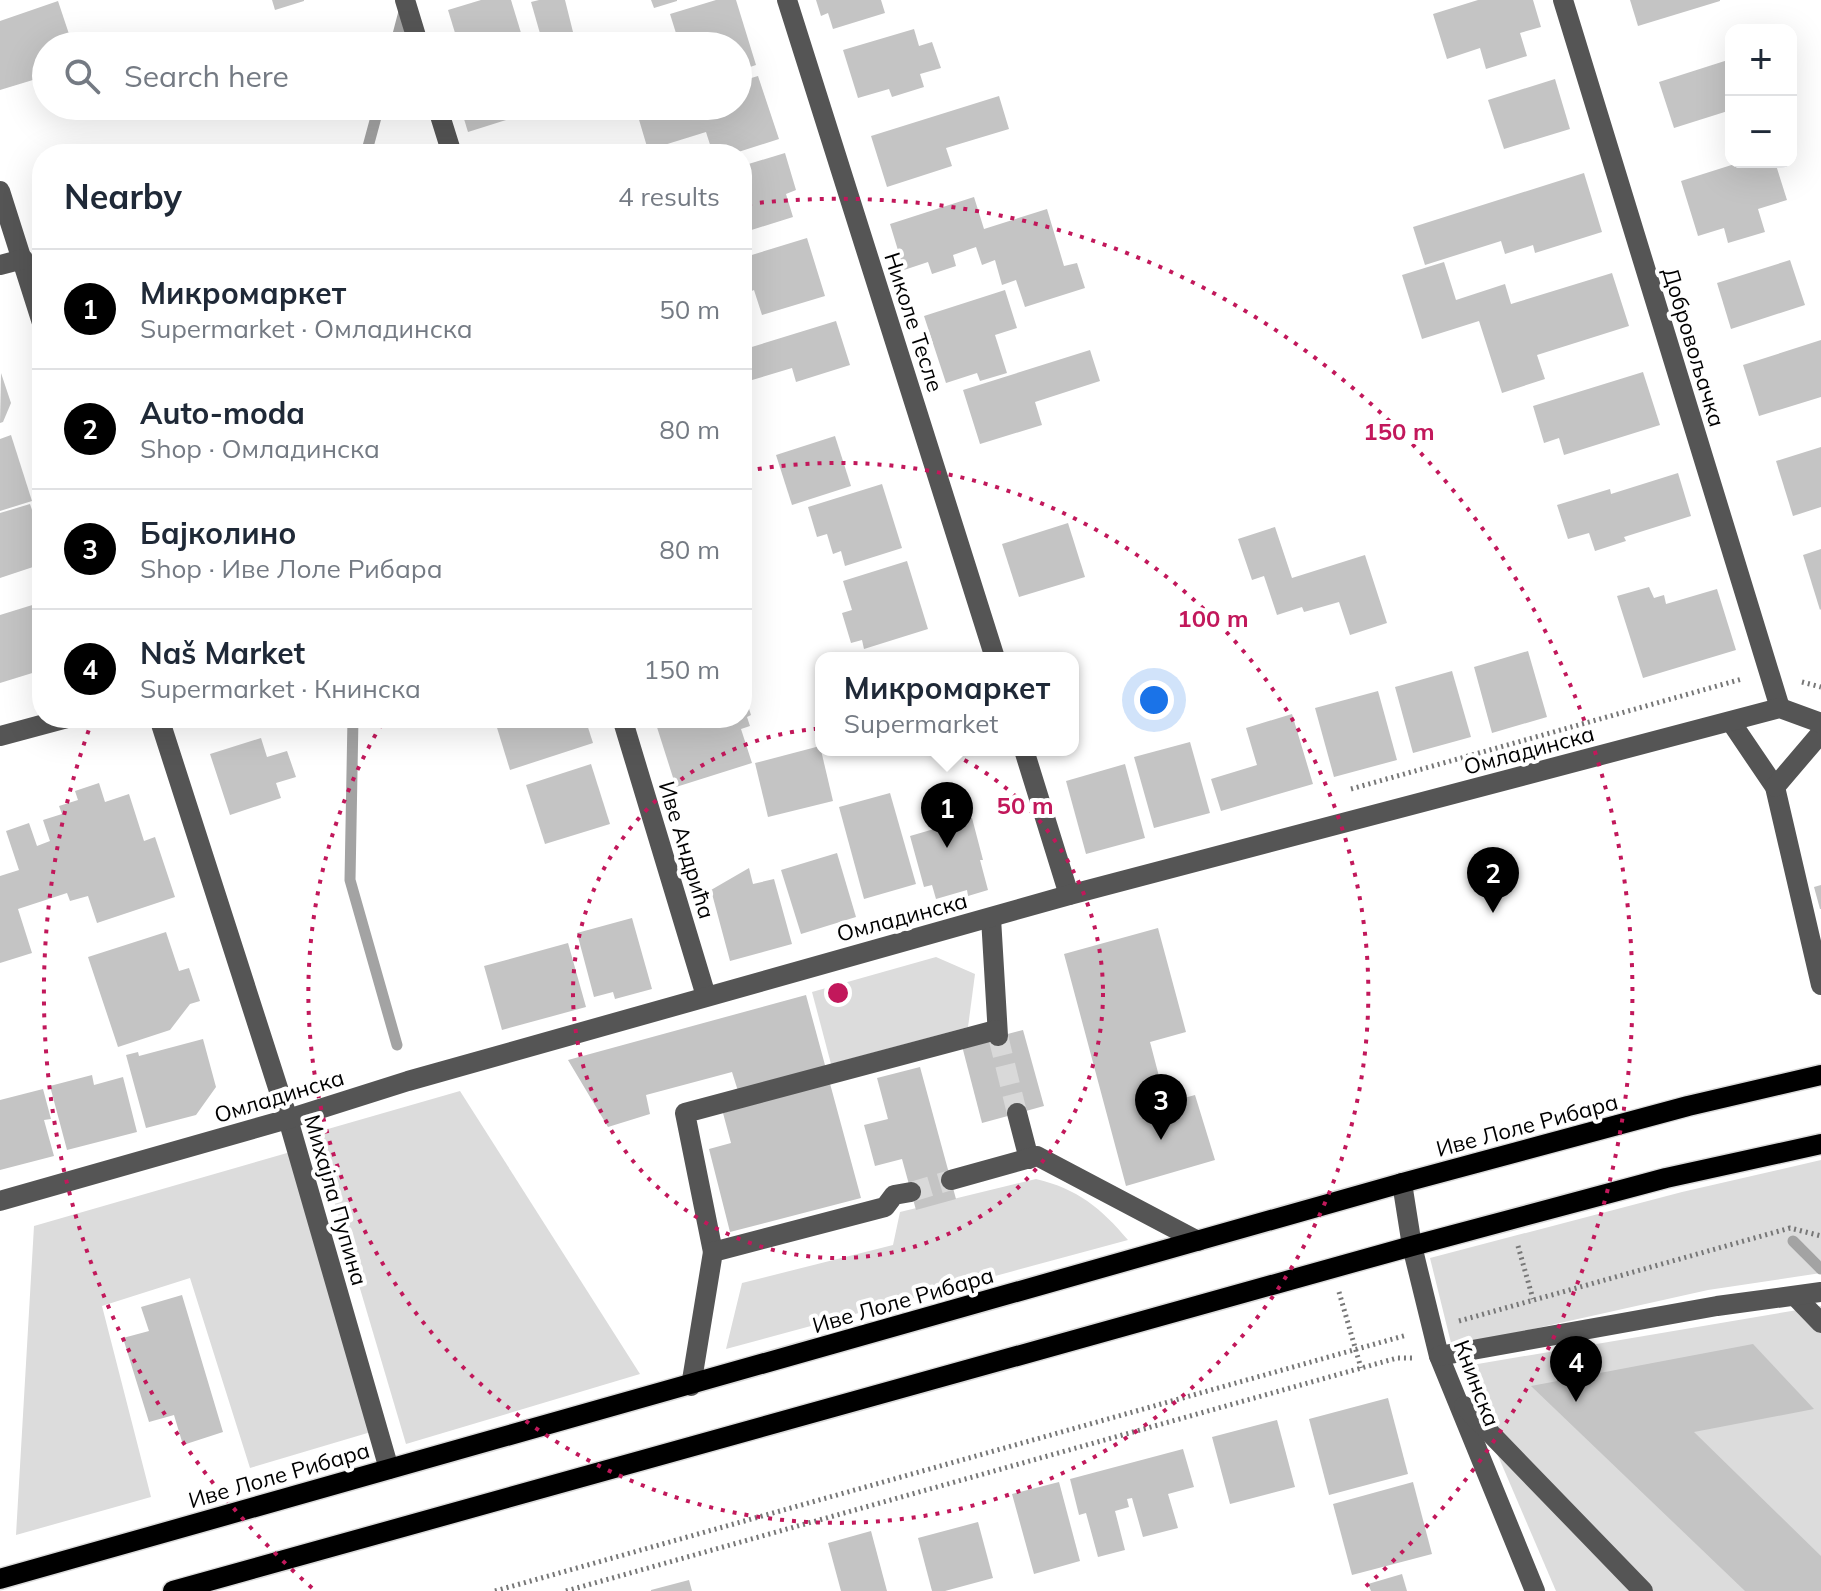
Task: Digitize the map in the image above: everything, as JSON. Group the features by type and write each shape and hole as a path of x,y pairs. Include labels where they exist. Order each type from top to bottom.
{"main road":[{"name":"Иве Лоле Рибара","path":"0,1579 1402,1183 1688,1106 1821,1075"},
{"path":"173,1591 1412,1246 1666,1178 1821,1144"}],"street":[{"path":"405,0 415,32"},
{"name":"Николе Тесле","path":"787,0 993,652"},
{"name":"Добровољачка","path":"1563,0 1780,708"},
{"path":"441,120 449,144"},
{"path":"0,191 32,289"},
{"path":"0,265 23,259"},
{"path":"1780,708 1821,723"},
{"name":"Омладинска","path":"0,1201 288,1119 408,1081 1069,895 1780,708"},
{"path":"1731,722 1775,787 1821,985"},
{"path":"0,736 32,727"},
{"name":"Михајла Пупина","path":"162,728 288,1119 389,1469"},
{"name":"Иве Андрића","path":"625,728 706,996"},
{"path":"1775,787 1821,733"},
{"path":"1026,756 1069,895"},
{"path":"691,1386 713,1252 685,1113 997,1033 991,918"},
{"path":"1017,1113 1029,1159"},
{"path":"951,1180 1037,1156 1198,1241"},
{"name":"Книнска","path":"1402,1183 1412,1246 1439,1356 1535,1591"},
{"path":"713,1252 885,1207 894,1195 911,1192"},
{"path":"1439,1356 1717,1306 1821,1292"},
{"path":"1795,1296 1821,1323"},
{"path":"1455,1397 1643,1591"}],"path":[{"path":"495,1591 1790,1228 1821,1236"},
{"path":"566,1591 1397,1358 1439,1356"}],"shaded area":[{"path":"936,957 975,974 968,1027 831,1064 812,992"},
{"path":"460,1091 640,1374 406,1444 314,1133"},
{"path":"294,1151 381,1429 250,1468 190,1278 102,1306 151,1497 16,1535 34,1226"},
{"path":"1821,1160 1821,1273 1708,1290 1452,1347 1430,1258 1682,1192"},
{"path":"1036,1179 1064,1188 1088,1201 1128,1240 726,1349 742,1283 893,1245 900,1212"},
{"path":"1821,1306 1821,1591 1556,1591 1460,1367"}],"building":[{"path":"272,0 304,0 304,1 275,10"},
{"path":"481,0 511,0 521,32 455,32 448,10"},
{"path":"565,0 573,32 540,32 531,2"},
{"path":"651,0 677,0 677,1 654,8"},
{"path":"716,0 736,0 746,32 676,32 670,14"},
{"path":"816,0 881,0 885,13 833,29 828,13 821,16"},
{"path":"1478,0 1533,0 1541,27 1520,33 1527,56 1486,69 1480,48 1447,59 1433,14"},
{"path":"1630,0 1720,0 1720,1 1638,26"},
{"path":"58,1 68,32 32,32 32,80 0,90 0,21"},
{"path":"914,29 919,46 932,42 941,68 920,74 924,87 892,97 889,89 858,98 843,50"},
{"path":"1725,61 1725,112 1674,128 1659,82"},
{"path":"758,76 779,139 752,148 752,144 710,144 706,132 667,144 646,144 639,120 752,120 752,78"},
{"path":"1555,79 1570,129 1504,149 1488,100"},
{"path":"999,96 1009,129 946,148 952,166 887,187 871,136"},
{"path":"464,120 506,120 468,132"},
{"path":"785,153 796,190 786,194 793,217 752,230 752,163"},
{"path":"1725,167 1777,168 1787,200 1758,209 1765,232 1728,243 1724,228 1698,236 1681,181"},
{"path":"1584,173 1602,232 1535,253 1533,245 1505,254 1501,241 1425,265 1413,227"},
{"path":"974,197 984,229 1047,209 1064,266 1077,263 1085,288 1025,307 1016,280 1002,285 995,260 982,265 976,247 953,255 956,266 932,274 928,262 904,270 890,224"},
{"path":"807,238 825,296 762,315 752,291 752,255"},
{"path":"1790,260 1805,305 1731,329 1717,283"},
{"path":"1444,262 1456,300 1505,284 1511,304 1612,273 1629,326 1537,355 1545,379 1502,393 1479,321 1422,339 1402,275"},
{"path":"1005,290 1017,328 995,335 1007,373 980,381 977,373 946,383 924,316"},
{"path":"836,321 850,365 796,382 792,368 752,380 752,347"},
{"path":"1821,340 1821,397 1759,416 1743,365"},
{"path":"1090,350 1100,381 1035,402 1042,425 980,444 963,390"},
{"path":"1643,372 1660,425 1564,455 1559,438 1544,443 1533,406"},
{"path":"1,373 11,403 0,423"},
{"path":"11,435 32,501 0,511 0,439"},
{"path":"835,436 851,486 792,505 776,455"},
{"path":"1821,447 1821,507 1793,516 1776,461"},
{"path":"1678,473 1691,516 1624,537 1626,541 1595,551 1589,533 1568,539 1557,505 1610,489 1611,494"},
{"path":"882,484 902,548 845,566 841,551 833,554 827,534 817,537 808,507"},
{"path":"30,504 32,510 32,567 0,578 0,513"},
{"path":"1068,523 1085,577 1019,597 1002,544"},
{"path":"1275,527 1292,578 1365,555 1387,623 1350,635 1339,602 1304,612 1302,607 1277,615 1264,576 1252,580 1238,539"},
{"path":"1821,549 1821,609 1820,610 1803,555"},
{"path":"907,561 928,629 864,649 862,640 851,643 842,613 852,610 843,581"},
{"path":"1649,587 1654,598 1664,595 1666,604 1717,589 1736,650 1643,678 1617,596"},
{"path":"32,605 32,673 0,683 0,615"},
{"path":"1528,651 1547,717 1492,733 1474,667"},
{"path":"1452,671 1471,737 1413,753 1395,687"},
{"path":"1378,691 1397,760 1334,777 1315,708"},
{"path":"1292,714 1313,784 1221,811 1211,779 1257,765 1246,728"},
{"path":"497,728 588,728 593,743 510,770"},
{"path":"657,728 744,728 741,729 752,763 676,787"},
{"path":"261,738 267,757 287,751 296,777 276,783 281,798 230,815 210,754"},
{"path":"1190,742 1210,813 1154,828 1134,757"},
{"path":"815,747 815,756 822,756 833,801 768,817 755,763"},
{"path":"591,764 610,824 545,844 526,785"},
{"path":"1125,764 1145,838 1086,854 1066,781"},
{"path":"99,783 105,802 129,794 144,841 155,837 175,897 97,923 88,896 70,901 67,893 18,909 32,953 0,963 0,876 19,870 6,831 29,823 37,846 50,841 43,820 62,814 59,806 78,800 75,791"},
{"path":"890,793 916,884 864,899 839,807"},
{"path":"972,818 988,890 968,896 967,890 936,899 932,885 924,887 910,836"},
{"path":"837,853 856,917 801,934 781,870"},
{"path":"749,868 753,884 774,879 792,944 730,961 711,890"},
{"path":"1821,885 1821,909 1820,909 1814,887"},
{"path":"632,918 652,989 615,999 613,992 594,997 577,933"},
{"path":"1158,928 1186,1032 1150,1042 1166,1103 1195,1095 1215,1160 1126,1186 1064,954"},
{"path":"166,932 179,971 189,968 200,1001 190,1004 170,1030 118,1047 88,957"},
{"path":"568,943 586,1007 502,1030 484,966"},
{"path":"806,995 861,1198 730,1232 709,1149 731,1143 723,1113 743,1107 732,1072 646,1095 650,1114 608,1127 568,1060"},
{"path":"1023,1030 1044,1106 982,1123 962,1046"},
{"path":"203,1039 216,1087 196,1115 146,1128 126,1055 138,1052 139,1056"},
{"path":"920,1067 956,1199 916,1210 902,1159 875,1166 864,1125 888,1119 877,1078"},
{"path":"92,1075 94,1085 123,1077 137,1132 67,1150 50,1086"},
{"path":"43,1089 51,1119 44,1120 54,1156 0,1170 0,1100"},
{"path":"182,1295 223,1432 183,1445 174,1415 149,1422 123,1338 149,1331 141,1307"},
{"path":"1753,1344 1814,1409 1694,1432 1821,1556 1821,1591 1745,1591 1531,1386"},
{"path":"1388,1398 1408,1474 1329,1495 1309,1419"},
{"path":"1277,1420 1295,1487 1230,1504 1212,1437"},
{"path":"1183,1449 1194,1487 1168,1494 1178,1528 1143,1537 1132,1498 1127,1499 1129,1507 1115,1511 1125,1550 1098,1557 1086,1513 1079,1515 1070,1479"},
{"path":"1059,1482 1080,1561 1034,1574 1012,1494"},
{"path":"1413,1482 1432,1554 1352,1575 1333,1504"},
{"path":"978,1522 993,1578 945,1591 932,1591 918,1538"},
{"path":"871,1531 887,1591 841,1591 828,1543"},
{"path":"1402,1574 1407,1591 1371,1591 1368,1584"},
{"path":"689,1580 692,1591 651,1591 651,1590"}],"waterway":[{"path":"399,32 405,8"},
{"path":"369,144 375,120"},
{"path":"353,728 350,880 397,1045"},
{"path":"1793,1241 1821,1269"}],"tunnel":[{"path":"998,1036 1017,1113"},
{"path":"911,1192 951,1180"}],"place":[{"name":"Микромаркет","path":"947,848"},
{"name":"Auto-moda","path":"1493,913"},
{"name":"Бајколино","path":"1161,1140"},
{"name":"Naš Market","path":"1576,1402"}]}
